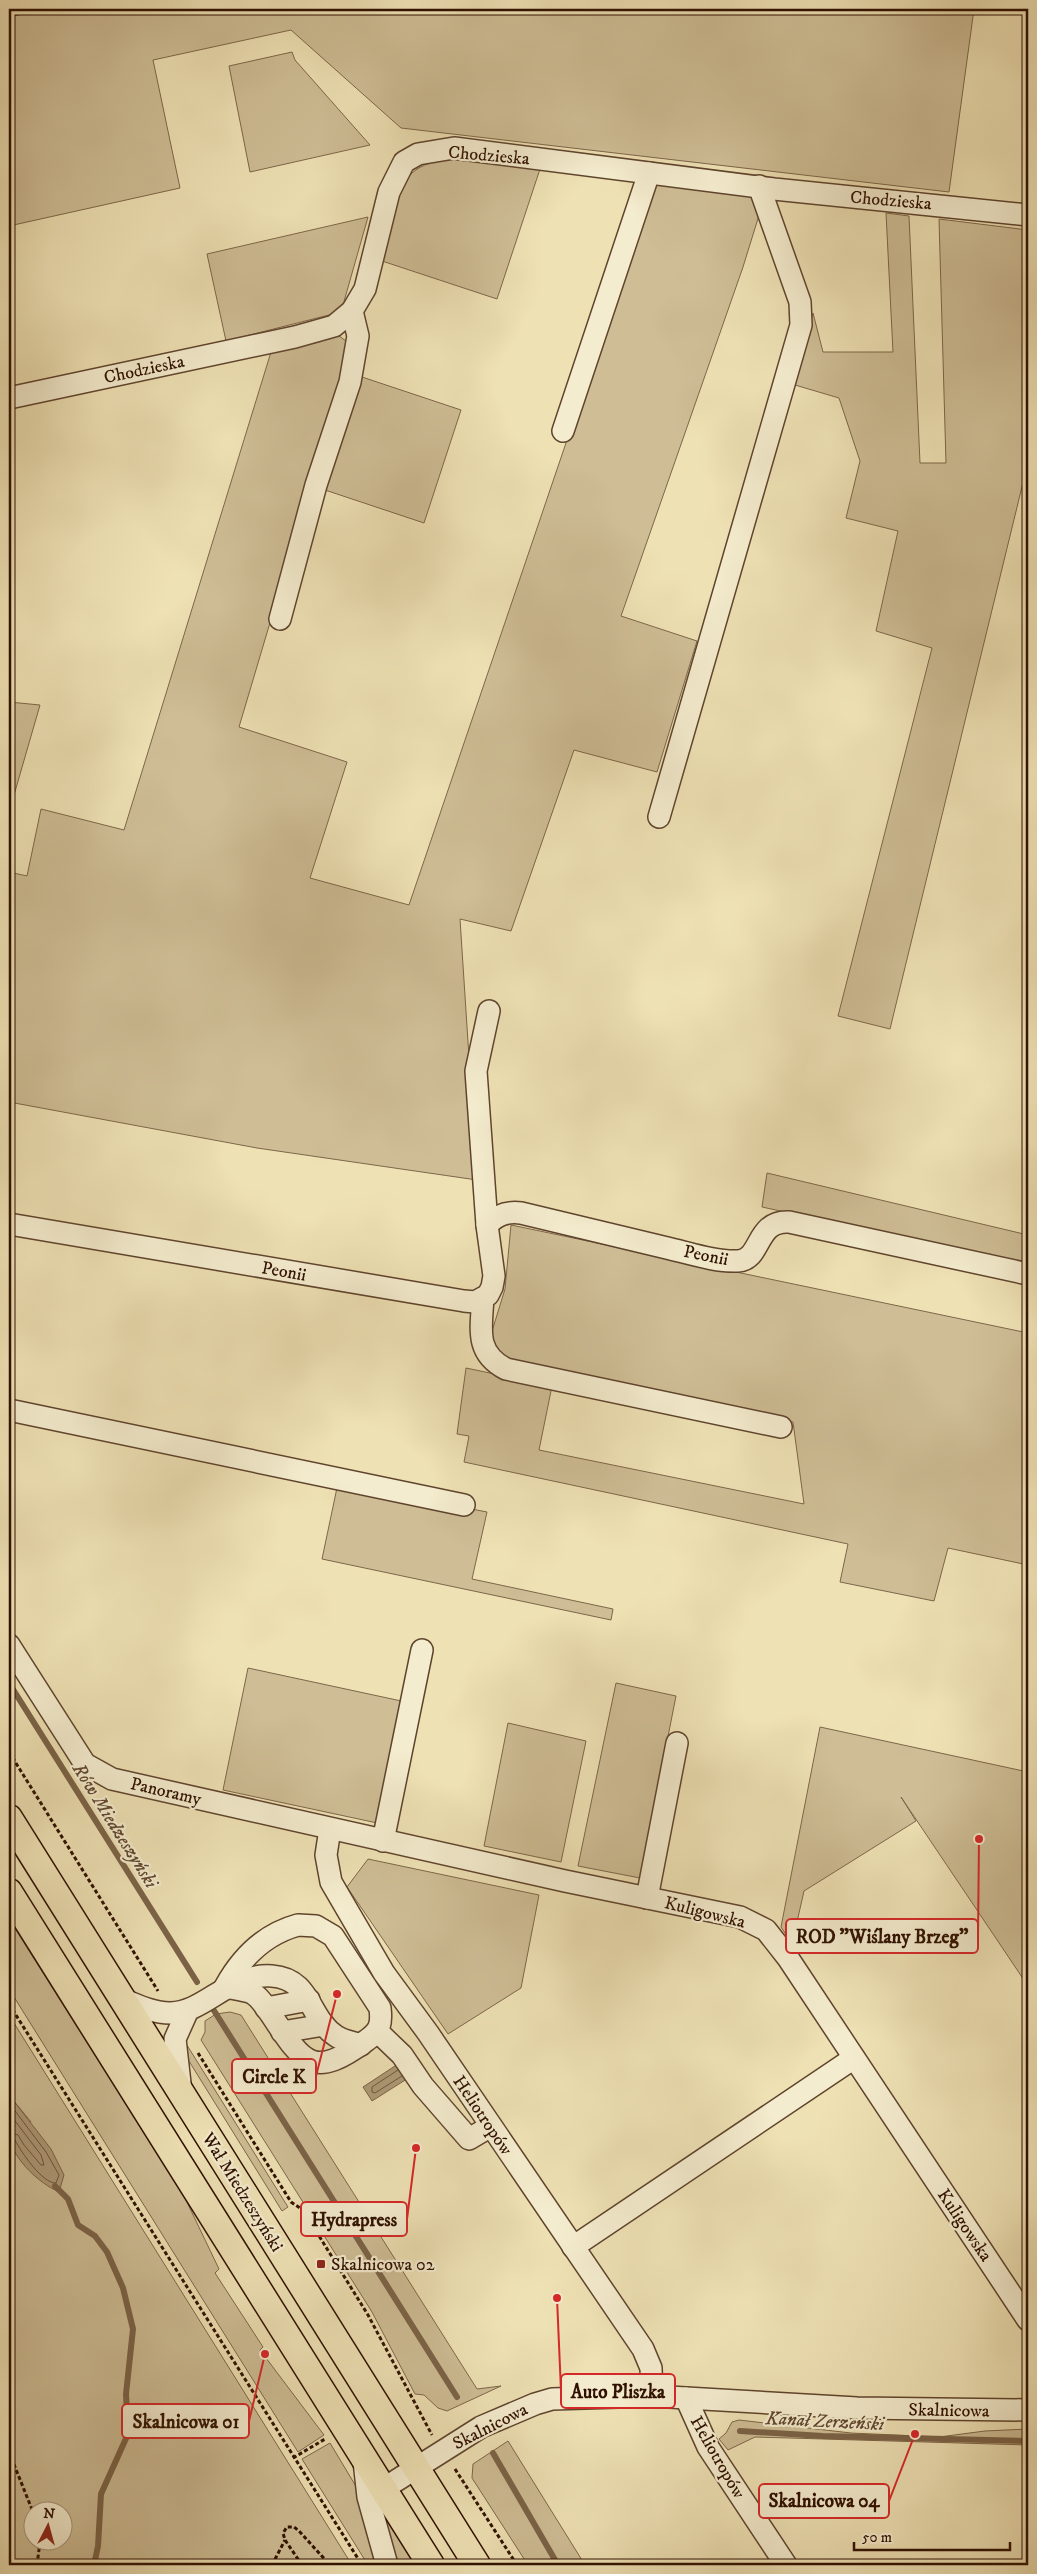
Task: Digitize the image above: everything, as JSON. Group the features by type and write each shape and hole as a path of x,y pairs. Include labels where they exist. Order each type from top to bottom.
{"main road":[{"name":"Wał Miedzeszyński","path":"9,1818 477,2565"},
{"path":"9,1892 431,2565"}],"street":[{"name":"Chodzieska","path":"9,398 295,337 334,326 352,311 365,289 389,192 404,162 418,154 454,148 760,186 1028,215"},
{"path":"563,431 649,173"},
{"path":"659,817 801,325 800,302 760,186"},
{"path":"280,619 316,485 350,382 358,336 352,311"},
{"path":"489,1011 476,1071 487,1225 494,1276 492,1287 483,1298 481,1332 485,1352 496,1364 506,1369 781,1427"},
{"name":"Peonii","path":"487,1225 499,1215 511,1212 692,1254 740,1261 750,1256 769,1226 789,1222 1028,1274"},
{"name":"Peonii","path":"9,1224 464,1301 475,1302 483,1298"},
{"path":"9,1410 464,1505"},
{"name":"Panoramy","path":"9,1645 85,1764 94,1770 112,1779 330,1829"},
{"path":"383,1841 422,1650"},
{"path":"647,1898 677,1743"},
{"name":"Kuligowska","path":"330,1829 740,1918 766,1930 788,1958 1028,2320"},
{"name":"Heliotropów","path":"330,1829 326,1863 336,1892 384,1973 643,2349 651,2368 652,2396"},
{"path":"298,1925 316,1926 333,1936 380,2008 382,2021 378,2032 361,2044 333,2062 320,2064 305,2060 253,1993 226,1987 250,1951 285,1928 298,1925"},
{"path":"122,1999 161,2012 180,2016 226,1987 253,1977 272,1976 287,1979 299,1985 324,2025 336,2036 361,2044"},
{"path":"266,2008 309,2000"},
{"path":"180,2016 176,2039 182,2094"},
{"path":"282,2032 324,2025"},
{"path":"378,2032 402,2055 423,2086 469,2139 491,2126"},
{"path":"573,2247 854,2058"},
{"name":"Skalnicowa","path":"383,2489 415,2466 481,2427 535,2404 574,2397 652,2396 857,2408 1028,2410"},
{"name":"Heliotropów","path":"686,2398 708,2447 786,2565"},
{"path":"364,2458 368,2497 387,2565"}],"path":[{"path":"9,1752 180,2016 291,2202 303,2210 368,2314 426,2426 518,2565"},
{"path":"9,2004 362,2565"},
{"path":"9,2214 11,2236 9,2254"},
{"path":"294,2458 318,2444"},
{"path":"9,2452 29,2502"},
{"path":"302,2565 285,2540 283,2533 287,2527 294,2527 330,2565"},
{"path":"272,2565 285,2540"},
{"path":"37,2565 39,2552"}],"shaded area":[{"path":"48,9 974,9 949,192 401,128 291,30 153,60 180,188 9,226 9,17"},
{"path":"292,52 295,60 370,145 250,172 229,66"},
{"path":"448,159 540,169 497,299 379,260 395,201 406,180 420,167"},
{"path":"654,184 755,197 760,212 743,267 621,616 697,641 657,772 574,750 511,931 460,919 477,1180 257,1148 9,1102 9,872 27,876 41,809 124,830 271,352 315,343 338,335 351,345 239,727 347,762 310,878 409,905"},
{"path":"886,213 909,216 920,463 946,463 939,219 1028,230 1028,462 890,1029 838,1016 932,648 876,631 898,531 846,518 860,461 839,398 795,385 813,313 823,352 893,352"},
{"path":"368,217 343,305 333,314 226,341 207,254"},
{"path":"359,376 461,410 424,523 325,490"},
{"path":"9,702 40,705 12,802 9,801"},
{"path":"767,1173 1028,1235 1028,1265 762,1207"},
{"path":"511,1225 1028,1333 1028,1565 948,1548 934,1601 840,1582 848,1544 464,1462 469,1436 457,1434 466,1368 552,1386 539,1450 804,1504 793,1422 506,1364 489,1341 505,1289"},
{"path":"338,1483 487,1512 472,1579 613,1609 611,1620 322,1559"},
{"path":"248,1668 406,1702 382,1824 223,1790"},
{"path":"616,1683 676,1696 640,1878 578,1866"},
{"path":"508,1723 586,1741 561,1862 484,1846"},
{"path":"820,1727 1028,1772 1028,1986 901,1797 916,1821 804,1891 792,1944 781,1927"},
{"path":"368,1859 539,1895 521,1988 448,2034 347,1887"},
{"path":"9,1919 184,2196 219,2269 215,2273 263,2347 260,2350 324,2435 298,2452 9,1989"},
{"path":"230,2012 241,2015 477,2389 501,2386 447,2411 438,2408 424,2395 415,2394 372,2312 201,2040 205,2032 205,2021 216,2014"},
{"path":"9,2015 352,2565 9,2565 9,2121 31,2122 9,2095"},
{"path":"185,2042 288,2207 282,2211 187,2058"},
{"path":"739,2420 851,2433 939,2437 985,2431 1028,2429 1028,2445 755,2437 728,2450 719,2439 726,2433 732,2422"},
{"path":"508,2441 585,2565 528,2565 472,2478 473,2464"},
{"path":"330,2443 360,2493 382,2565 368,2565 302,2459"},
{"path":"376,2503 415,2565 393,2565"}],"water":[{"path":"401,2062 410,2077 372,2101 363,2087"},
{"path":"9,2095 51,2149 64,2175 59,2192 36,2177 22,2163 12,2147 8,2128"}],"waterway":[{"name":"Rów Miedzeszyński","path":"9,1683 197,1982"},
{"name":"Rów Miedzeszyński","path":"213,2009 457,2397"},
{"path":"55,2186 68,2199 78,2225 95,2236 107,2252 123,2288 133,2329 126,2394 128,2434 101,2494 98,2546 94,2565"},
{"name":"Kanał Zerzeński","path":"740,2431 823,2436 1028,2441"},
{"name":"Rów Miedzeszyński","path":"493,2453 558,2565"}],"place":[{"name":"ROD \"Wiślany Brzeg\"","path":"979,1839"},
{"name":"Circle K","path":"337,1994"},
{"name":"Hydrapress","path":"416,2148"},
{"name":"Skalnicowa 02","path":"321,2264"},
{"name":"Auto Pliszka","path":"557,2298"},
{"name":"Skalnicowa 01","path":"265,2354"},
{"name":"Skalnicowa 04","path":"915,2434"}]}
